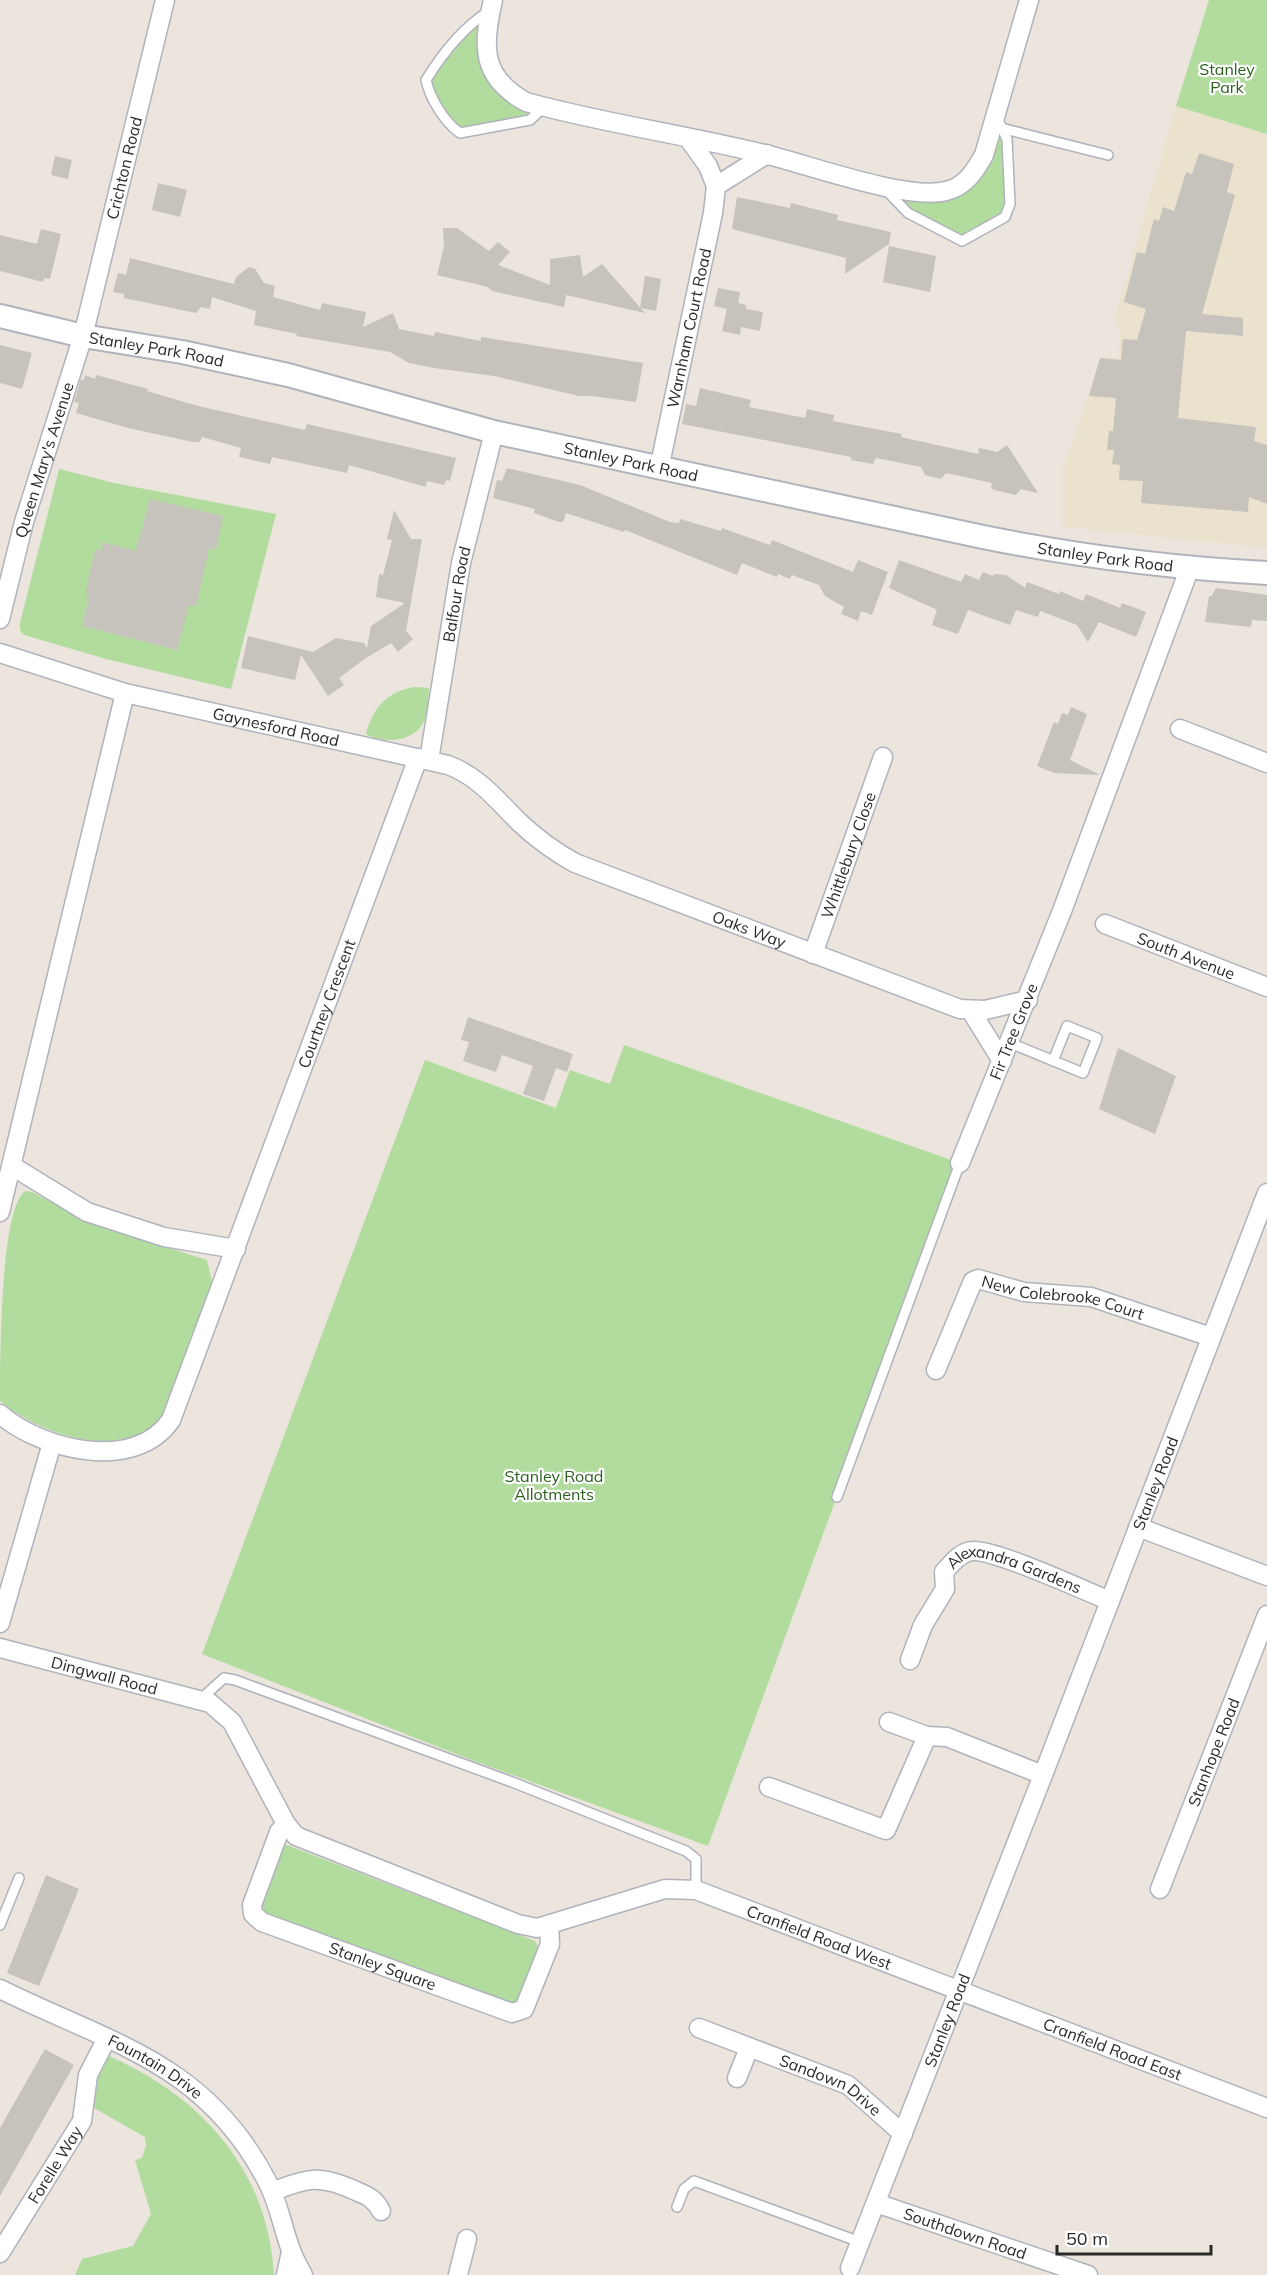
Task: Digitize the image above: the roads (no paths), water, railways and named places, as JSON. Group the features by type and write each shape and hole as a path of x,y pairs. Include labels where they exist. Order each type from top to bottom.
{"street":[{"name":"Crichton Road","path":"83,336 165,0"},
{"path":"492,5 487,52 492,73 506,91 526,102 767,154 881,185 930,193 947,191 959,186 973,175 984,155 998,121 1029,0"},
{"path":"688,138 708,166 716,186 767,154"},
{"name":"Warnham Court Road","path":"659,468 713,213 716,186"},
{"name":"Stanley Park Road","path":"0,316 83,336 182,352 288,375 494,432 1051,550 1190,567 1267,573"},
{"name":"Queen Mary's Avenue","path":"0,619 24,522 83,336"},
{"name":"Balfour Road","path":"423,759 461,563 494,432"},
{"name":"Fir Tree Grove","path":"960,1163 1028,999 1190,567"},
{"name":"Gaynesford Road","path":"0,653 125,693 454,767 472,776 532,834"},
{"path":"0,1212 125,693"},
{"path":"1180,729 1267,763"},
{"name":"Whittlebury Close","path":"813,954 883,757"},
{"name":"Courtney Crescent","path":"0,1414 20,1430 52,1443 81,1449 127,1448 141,1445 163,1432 177,1408 423,759"},
{"name":"Oaks Way","path":"532,834 558,854 575,863 813,954 971,1011"},
{"name":"South Avenue","path":"1105,924 1267,987"},
{"path":"1002,1061 971,1011 1028,999"},
{"path":"12,1166 66,1201 95,1215 164,1237 236,1249"},
{"name":"Stanley Road","path":"850,2268 1267,1193"},
{"name":"New Colebrooke Court","path":"936,1370 973,1281 978,1279 1024,1292 1091,1297 1211,1337"},
{"path":"0,1623 52,1443"},
{"path":"1138,1527 1267,1576"},
{"name":"Alexandra Gardens","path":"910,1660 923,1625 945,1589 944,1572 964,1553 972,1550 995,1556 1110,1601"},
{"name":"Stanhope Road","path":"1160,1889 1267,1614"},
{"name":"Dingwall Road","path":"0,1648 206,1700"},
{"path":"206,1700 232,1722 286,1824 291,1831 304,1840 518,1924 537,1928 549,1925"},
{"path":"889,1722 927,1736 947,1737 1043,1775"},
{"path":"769,1786 886,1830 927,1736"},
{"name":"Stanley Square","path":"286,1824 279,1832 252,1905 253,1914 262,1922 512,2013 524,2009 550,1944 549,1925"},
{"name":"Cranfield Road West","path":"549,1925 676,1887 696,1890 959,1991"},
{"name":"Fountain Drive","path":"0,1989 164,2067 204,2097 236,2131 272,2192 291,2252 303,2275"},
{"name":"Cranfield Road East","path":"959,1991 1267,2108"},
{"name":"Sandown Drive","path":"699,2028 848,2085 903,2134"},
{"name":"Forelle Way","path":"0,2253 82,2121 88,2075 107,2038"},
{"path":"737,2078 749,2048"},
{"path":"272,2192 300,2181 328,2179 372,2198 381,2211"},
{"name":"Southdown Road","path":"876,2203 1088,2275"},
{"path":"458,2275 467,2239"},
{"name":"Fountain Drive","path":"286,2275 291,2252"}],"lane":[{"path":"492,5 472,22 432,70 426,80 428,91 451,127 460,133 530,120 544,107"},
{"path":"998,121 1108,155"},
{"path":"881,185 908,213 953,238 969,240 1005,217 1008,211 1007,139 998,121"},
{"path":"1010,1043 1053,1061 1083,1073 1097,1038 1067,1026 1053,1061"},
{"name":"Fir Tree Grove","path":"837,1497 960,1163"},
{"path":"206,1700 224,1678 235,1680 677,1846 696,1859 696,1890"},
{"path":"0,1925 19,1878"},
{"path":"677,2207 684,2189 694,2181 860,2242"}],"park label":[{"name":"Stanley Park","path":"1227,78"},
{"name":"Stanley Road Allotments","path":"554,1485"}]}
